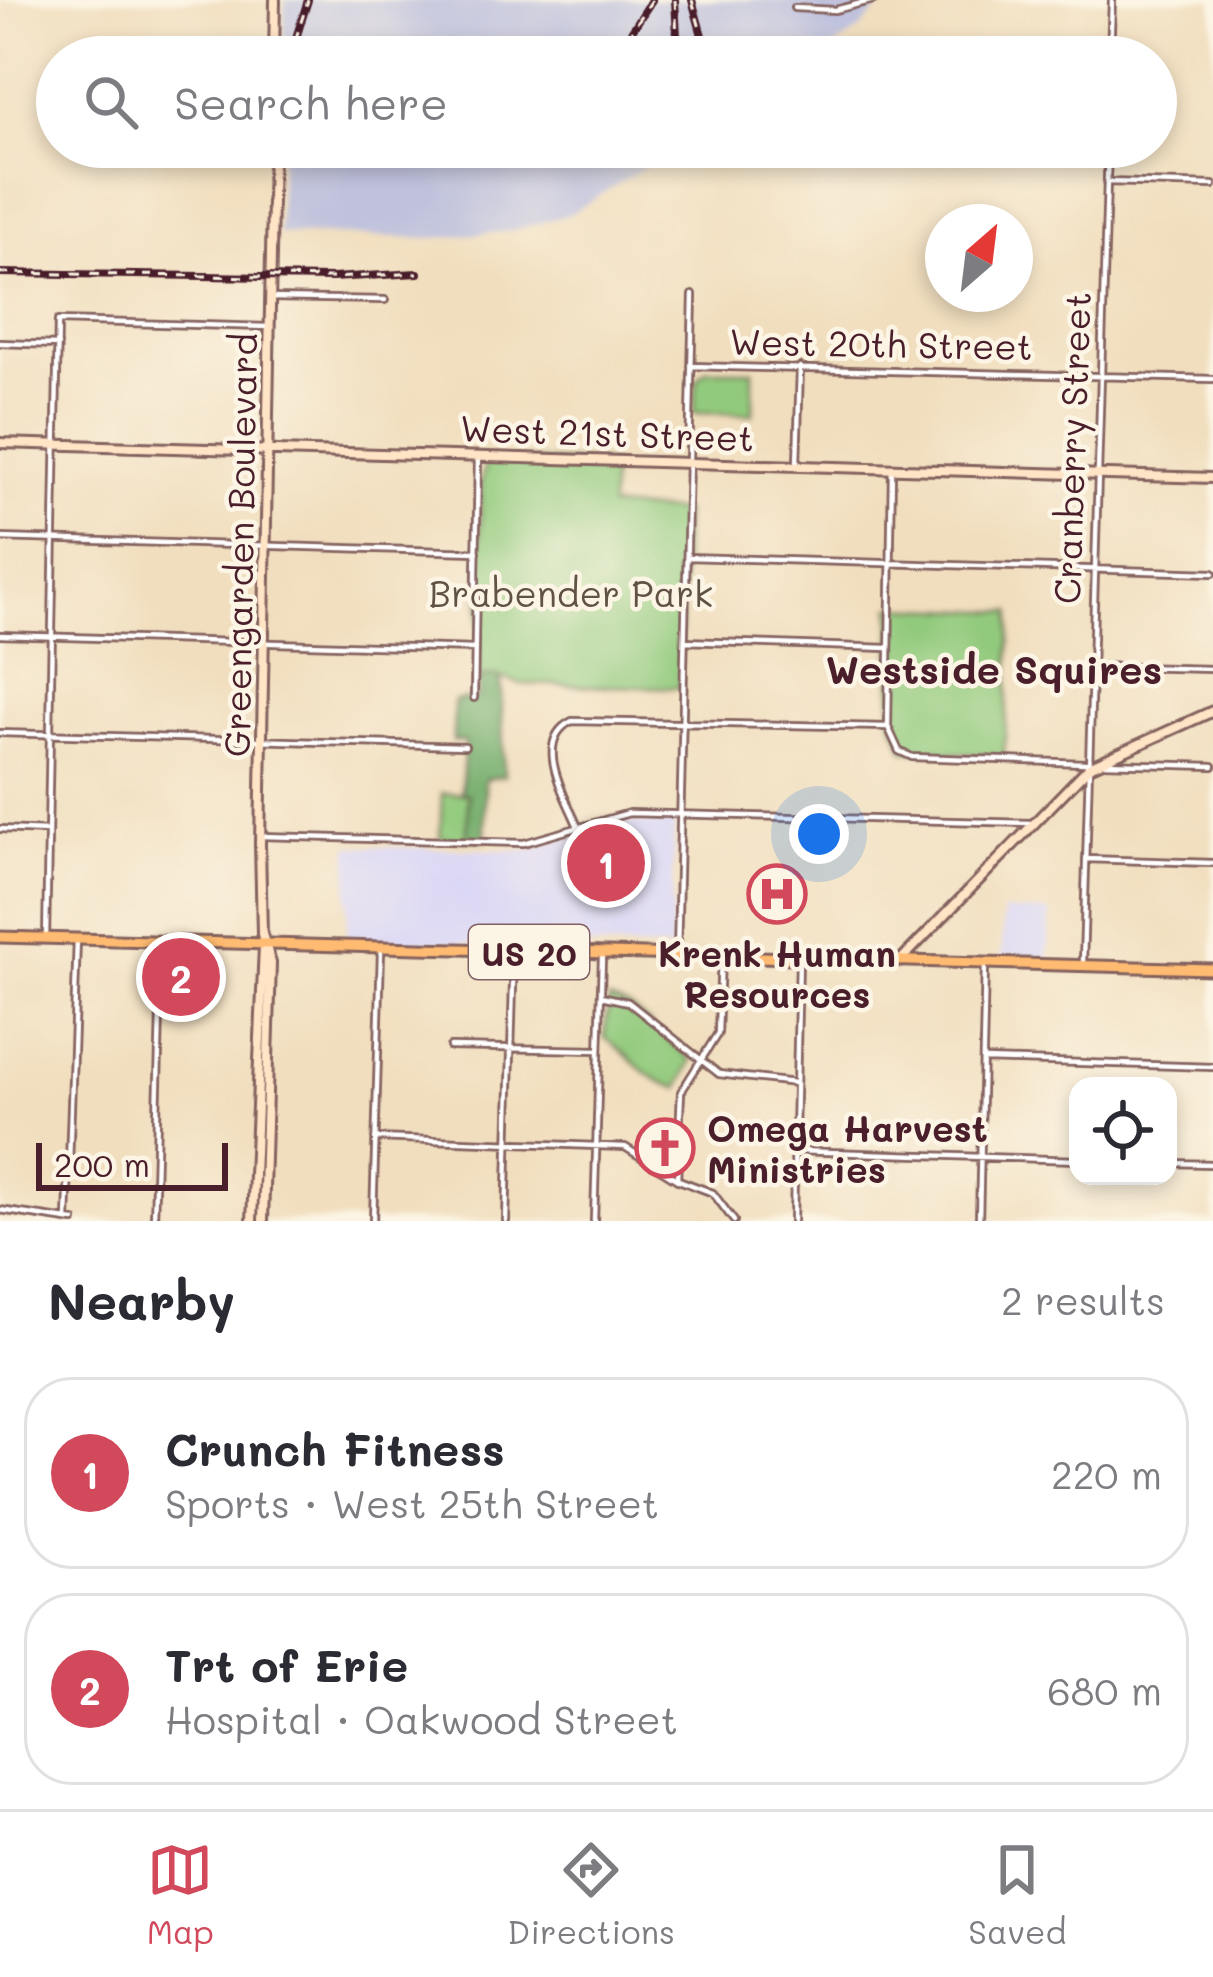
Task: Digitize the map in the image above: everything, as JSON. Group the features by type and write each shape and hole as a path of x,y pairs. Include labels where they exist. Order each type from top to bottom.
{"main road":[{"name":"US 20","path":"0,937 1213,969"}],"street":[{"path":"274,36 275,0"},
{"path":"794,8 835,10 874,0"},
{"path":"1111,36 1112,0"},
{"name":"Greengarden Boulevard","path":"252,1221 264,944 262,740 273,168"},
{"name":"Cranberry Street","path":"1083,966 1107,168"},
{"path":"1106,182 1213,185"},
{"path":"677,956 693,295"},
{"path":"270,298 385,300"},
{"path":"46,938 58,320 269,327"},
{"path":"0,343 58,344"},
{"name":"West 20th Street","path":"691,366 1213,379"},
{"path":"797,465 800,368"},
{"name":"West 21st Street","path":"0,442 1213,478"},
{"path":"474,698 478,455"},
{"path":"892,469 888,727 902,754 1213,766"},
{"path":"0,538 477,553"},
{"path":"687,557 1213,572"},
{"path":"0,635 475,649"},
{"path":"685,641 888,648"},
{"path":"1092,666 1213,669"},
{"path":"899,962 1090,764 1213,711"},
{"path":"578,827 552,758 559,728 578,720 888,727"},
{"path":"0,733 465,746"},
{"path":"261,836 524,843 621,813 1033,823"},
{"path":"0,830 48,831"},
{"path":"1086,859 1213,863"},
{"path":"0,1210 70,1220 76,939"},
{"path":"154,1221 162,941"},
{"name":"Greengarden Boulevard","path":"263,1221 271,963 264,944"},
{"path":"373,1221 381,947"},
{"path":"506,1221 514,951"},
{"path":"594,1221 602,954"},
{"path":"677,1180 681,1092 718,1033 722,957"},
{"path":"794,1221 799,959"},
{"path":"979,1221 985,964"},
{"path":"601,996 628,1002 698,1061 739,1080 796,1083"},
{"path":"450,1047 599,1050"},
{"path":"983,1060 1213,1066"},
{"path":"375,1138 636,1151 677,1180 713,1193 734,1221"},
{"path":"795,1151 1069,1160"},
{"path":"1177,1163 1213,1164"}],"shaded area":[{"path":"285,0 886,0 851,36 284,36"},
{"path":"281,168 643,168 570,214 510,231 433,238 279,234"},
{"path":"619,822 674,823 671,949 347,940 349,846 524,851"},
{"path":"1003,911 1050,912 1048,959 1002,958"},
{"path":"167,949 206,950 206,987 165,986"}],"green space":[{"path":"706,370 753,370 753,414 694,413 697,380"},
{"name":"Brabender Park","path":"487,459 612,463 610,507 684,512 679,688 521,684 492,675 479,679 481,482"},
{"path":"892,607 1012,612 1004,756 905,750 892,721"},
{"path":"493,675 501,680 504,776 485,779 485,840 467,839 468,794 461,793 465,742 453,741 454,701 478,697 479,679"},
{"path":"442,793 468,794 467,839 440,838"},
{"path":"609,1000 631,1008 692,1060 679,1088 647,1073 604,1037"}],"railway":[{"path":"297,36 308,0"},
{"path":"628,36 652,0"},
{"path":"675,0 677,36"},
{"path":"692,0 702,36"},
{"path":"0,273 332,278 418,273"}],"place":[{"name":"Crunch Fitness","path":"606,863"},
{"name":"Krenk Human Resources","path":"777,894"},
{"name":"Trt of Erie","path":"181,977"},
{"name":"Omega Harvest Ministries","path":"665,1148"}],"district":[{"name":"Westside Squires","path":"994,668"}]}
